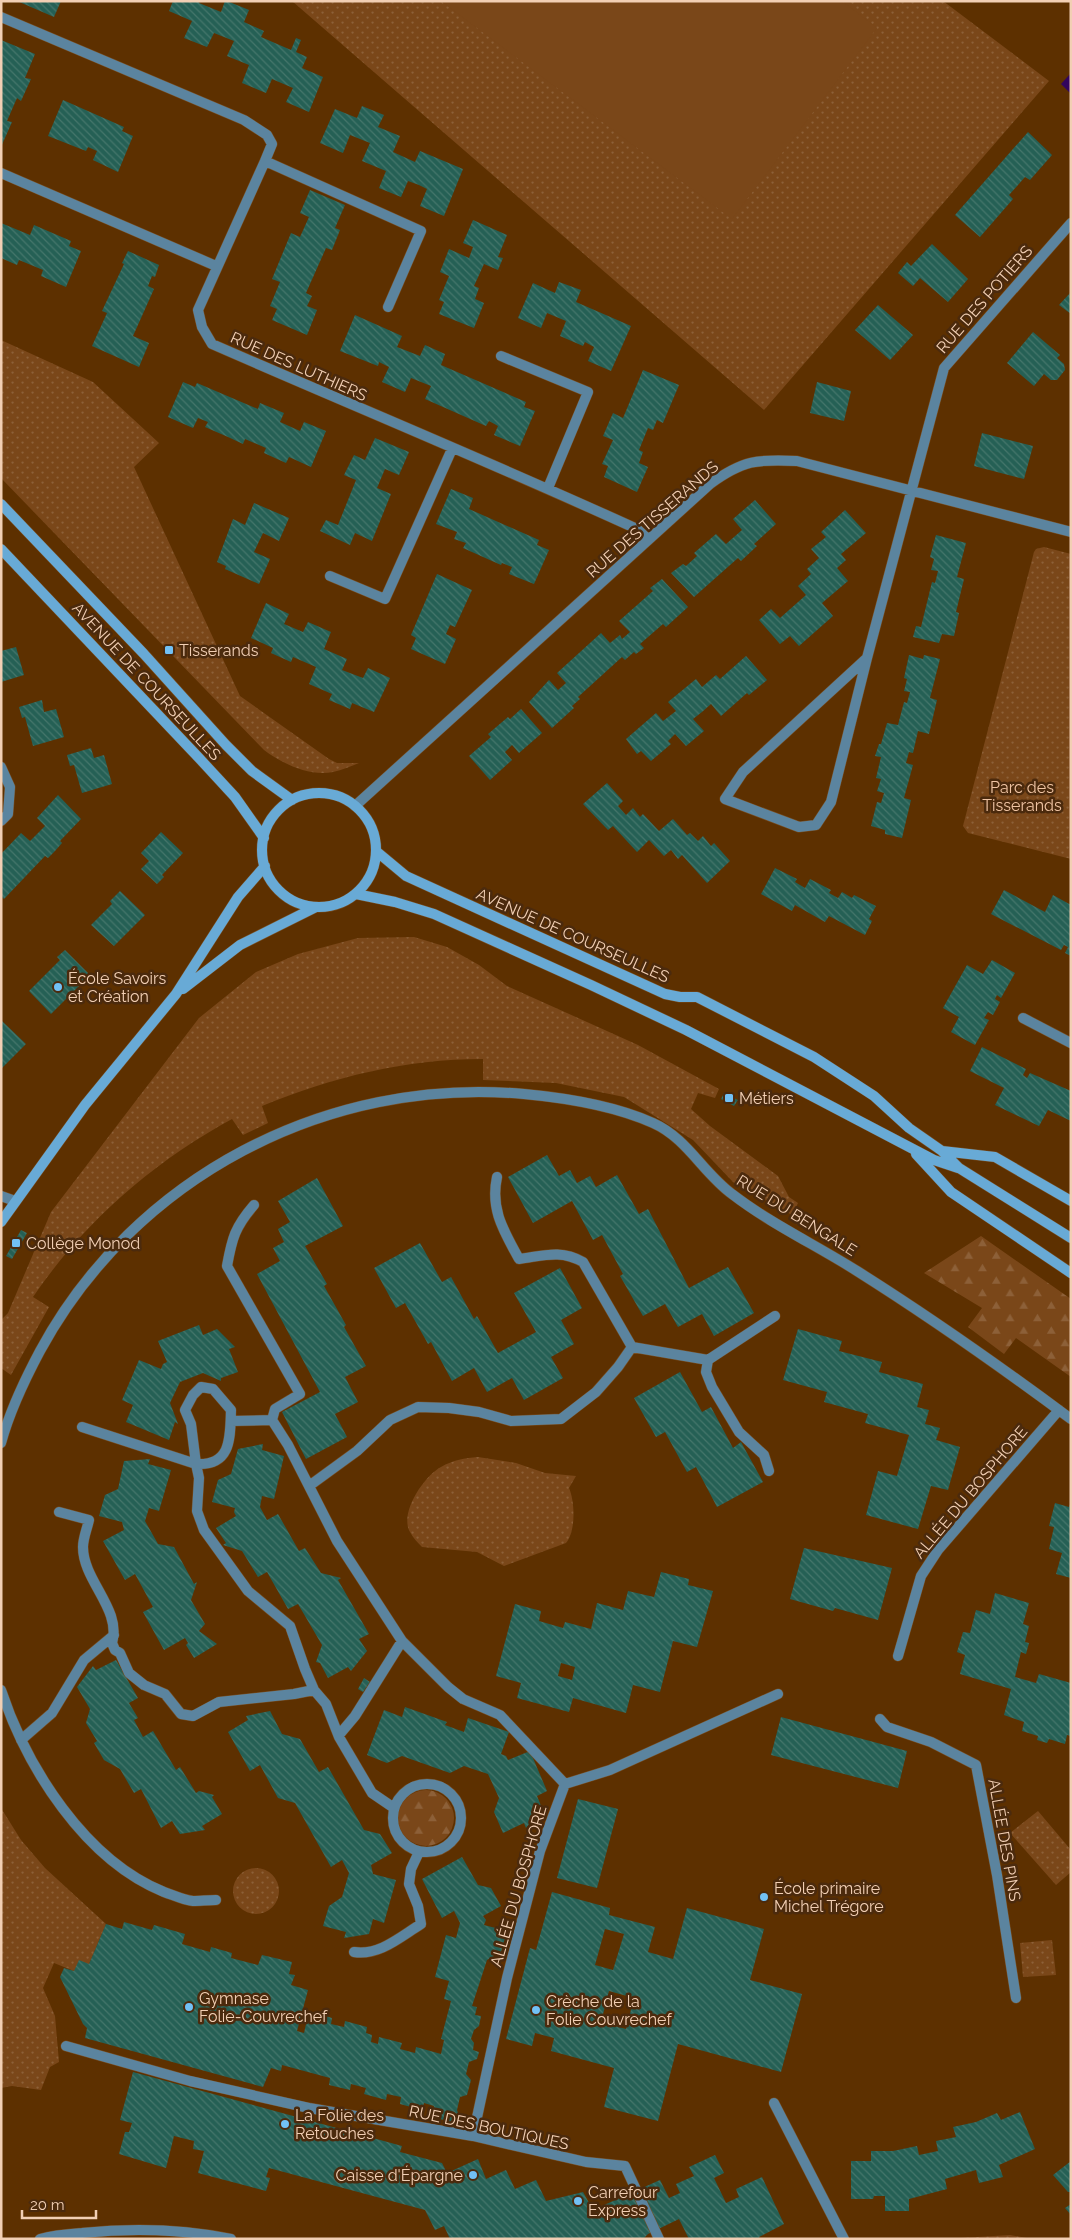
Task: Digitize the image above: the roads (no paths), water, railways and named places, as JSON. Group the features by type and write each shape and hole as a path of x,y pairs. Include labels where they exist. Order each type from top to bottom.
{"main road":[{"name":"AVENUE DE COURSEULLES","path":"1,504 163,674 226,745 252,771 292,800"},
{"name":"AVENUE DE COURSEULLES","path":"1,549 235,797 264,838"},
{"path":"176,994 240,945 316,907 337,904 356,894 370,875 376,851 370,826 364,815 355,806 329,794 310,794 292,800 277,813 269,825 264,838 265,866 273,883 289,899 316,907"},
{"name":"AVENUE DE COURSEULLES","path":"376,851 406,876 664,994 680,997 698,997 814,1057 874,1096 909,1128 942,1150 959,1168"},
{"path":"1,1222 85,1105 176,994 238,897 265,866"},
{"name":"AVENUE DE COURSEULLES","path":"356,894 395,902 434,914 592,985 686,1030 934,1160 959,1168 1071,1238"},
{"path":"911,1148 951,1192 1071,1273"},
{"path":"942,1150 994,1157 1071,1201"}],"street":[{"name":"RUE DES LUTHIERS","path":"1,17 244,120 267,135 272,144 198,310 202,327 212,344 452,449 548,488 637,529 648,539"},
{"path":"265,161 421,231 388,307"},
{"path":"1,173 216,266"},
{"name":"RUE DES POTIERS","path":"867,658 743,772 725,799 799,827 816,824 831,802 944,368 1071,223"},
{"path":"501,356 588,392 548,488"},
{"path":"330,576 385,599 452,449"},
{"name":"RUE DES TISSERANDS","path":"355,806 710,484 725,473 748,462 770,460 797,461 1071,532"},
{"path":"1,766 10,786 8,814 1,821"},
{"path":"1024,1018 1071,1043"},
{"name":"RUE DU BENGALE","path":"1,1443 19,1391 51,1331 88,1277 133,1228 172,1196 217,1164 244,1149 305,1123 376,1102 412,1096 469,1092 508,1092 580,1101 653,1123 682,1141 730,1193 896,1296 1071,1418"},
{"path":"497,1177 493,1194 496,1213 519,1259 559,1253 570,1254 583,1262 632,1347"},
{"path":"1,1196 15,1202"},
{"path":"254,1205 239,1222 231,1243 227,1266 300,1394 275,1409 272,1420 337,1541 402,1641 448,1687 463,1699 500,1715 564,1784 610,1770 778,1694"},
{"path":"632,1347 708,1360 775,1316"},
{"path":"309,1486 357,1451 390,1420 418,1407 449,1408 479,1412 511,1421 561,1419 596,1392 632,1347"},
{"path":"708,1360 706,1372 712,1387 739,1432 764,1454 769,1471"},
{"path":"82,1427 196,1464 209,1464 224,1456 230,1438 231,1410 213,1389 202,1387 193,1395 185,1410 192,1424 196,1464 199,1478 197,1511 204,1530 248,1590 290,1626 314,1690 326,1704 338,1736 372,1793 394,1808"},
{"name":"ALLÉE DU BOSPHORE","path":"898,1656 920,1576 933,1556 1059,1410"},
{"path":"231,1421 272,1420"},
{"path":"59,1512 89,1520 83,1547 85,1559 113,1623 114,1635 112,1644 115,1650 120,1653 129,1673 144,1685 165,1694 181,1714 193,1716 220,1702 314,1690"},
{"path":"21,1740 52,1713 84,1660 114,1635"},
{"path":"338,1736 355,1716 402,1641"},
{"path":"1,1690 9,1715 38,1772 68,1814 91,1840 124,1871 145,1884 192,1901 216,1900"},
{"name":"ALLÉE DES PINS","path":"880,1719 887,1727 931,1742 976,1765 997,1875 1016,1998"},
{"path":"425,1783 438,1785 452,1795 459,1806 461,1816 459,1830 450,1843 436,1851 419,1852 400,1840 394,1830 392,1820 394,1808 404,1792 413,1786 425,1783"},
{"name":"ALLÉE DU BOSPHORE","path":"472,2136 493,2037 540,1851 564,1784"},
{"path":"354,1952 365,1954 383,1948 420,1924 418,1906 409,1884 411,1870 419,1852"},
{"name":"RUE DES BOUTIQUES","path":"66,2046 190,2081 309,2108 472,2136 586,2162 624,2166 658,2239"},
{"path":"774,2103 844,2239"},
{"path":"40,2239 51,2236 100,2231 146,2230 209,2234 231,2239"}],"place":[{"name":"Tisserands","path":"169,650"},
{"name":"École Savoirs et Création","path":"58,987"},
{"name":"Métiers","path":"729,1098"},
{"name":"Collège Monod","path":"16,1243"},
{"name":"École primaire Michel Trégore","path":"764,1897"},
{"name":"Gymnase Folie-Couvrechef","path":"189,2007"},
{"name":"Crèche de la Folie Couvrechef","path":"536,2010"},
{"name":"La Folie des Retouches","path":"285,2124"},
{"name":"Caisse d'Épargne","path":"473,2175"},
{"name":"Carrefour Express","path":"578,2201"}],"park label":[{"name":"Parc des Tisserands","path":"1022,796"}]}
